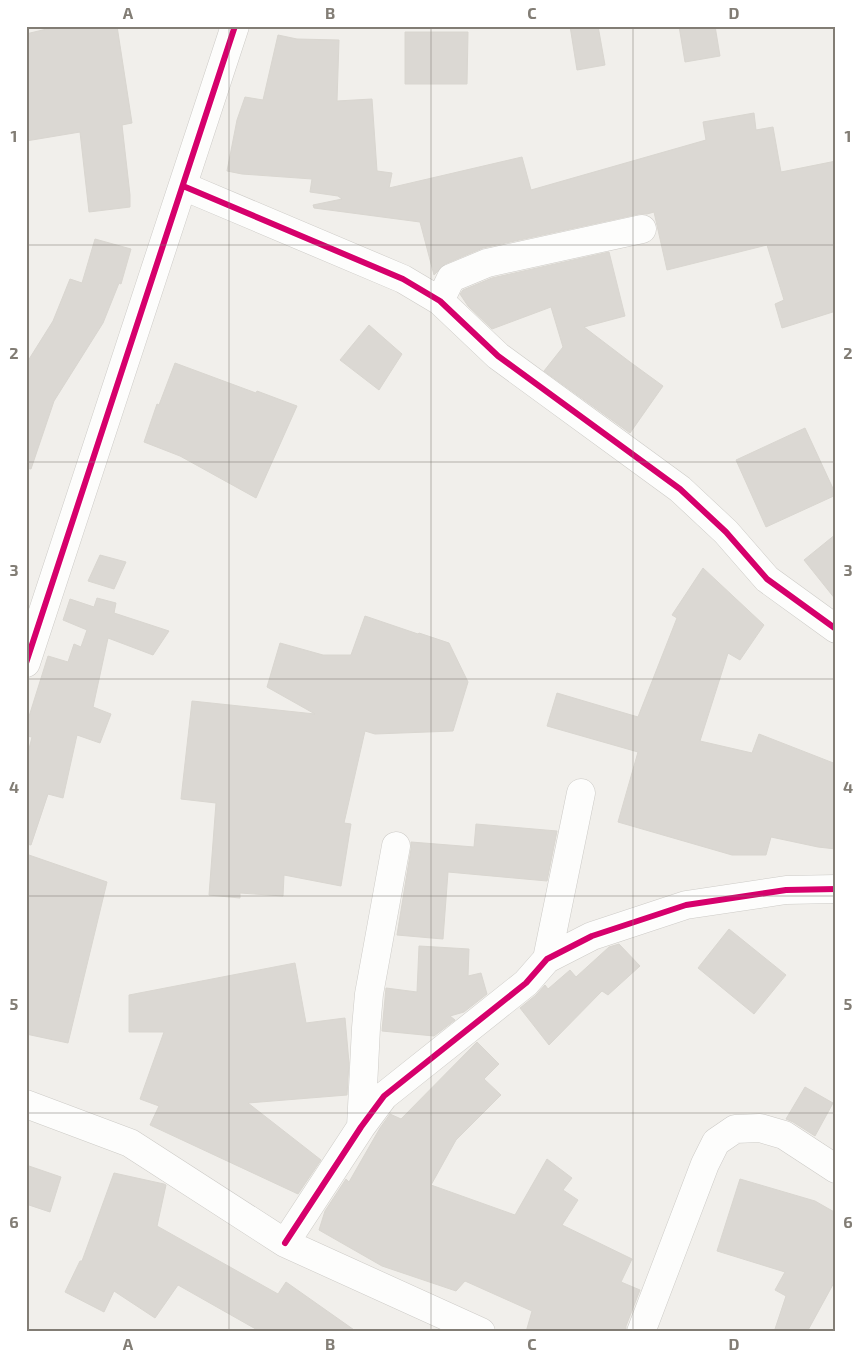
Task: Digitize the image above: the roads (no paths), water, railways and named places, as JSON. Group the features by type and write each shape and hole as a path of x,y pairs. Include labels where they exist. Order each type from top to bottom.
{"street":[{"path":"26,663 235,26"},
{"path":"183,186 403,279 440,302 498,356 680,489 726,532 767,578 836,629"},
{"path":"440,302 451,278 486,263 642,228"},
{"path":"547,958 581,793"},
{"path":"361,1126 369,994 396,846"},
{"path":"285,1243 361,1126 384,1096 526,983 547,958 592,936 686,905 786,890 836,890"},
{"path":"26,1104 130,1143 285,1243 481,1332"},
{"path":"641,1332 705,1164 716,1142 735,1129 760,1128 784,1135 836,1169"}]}
